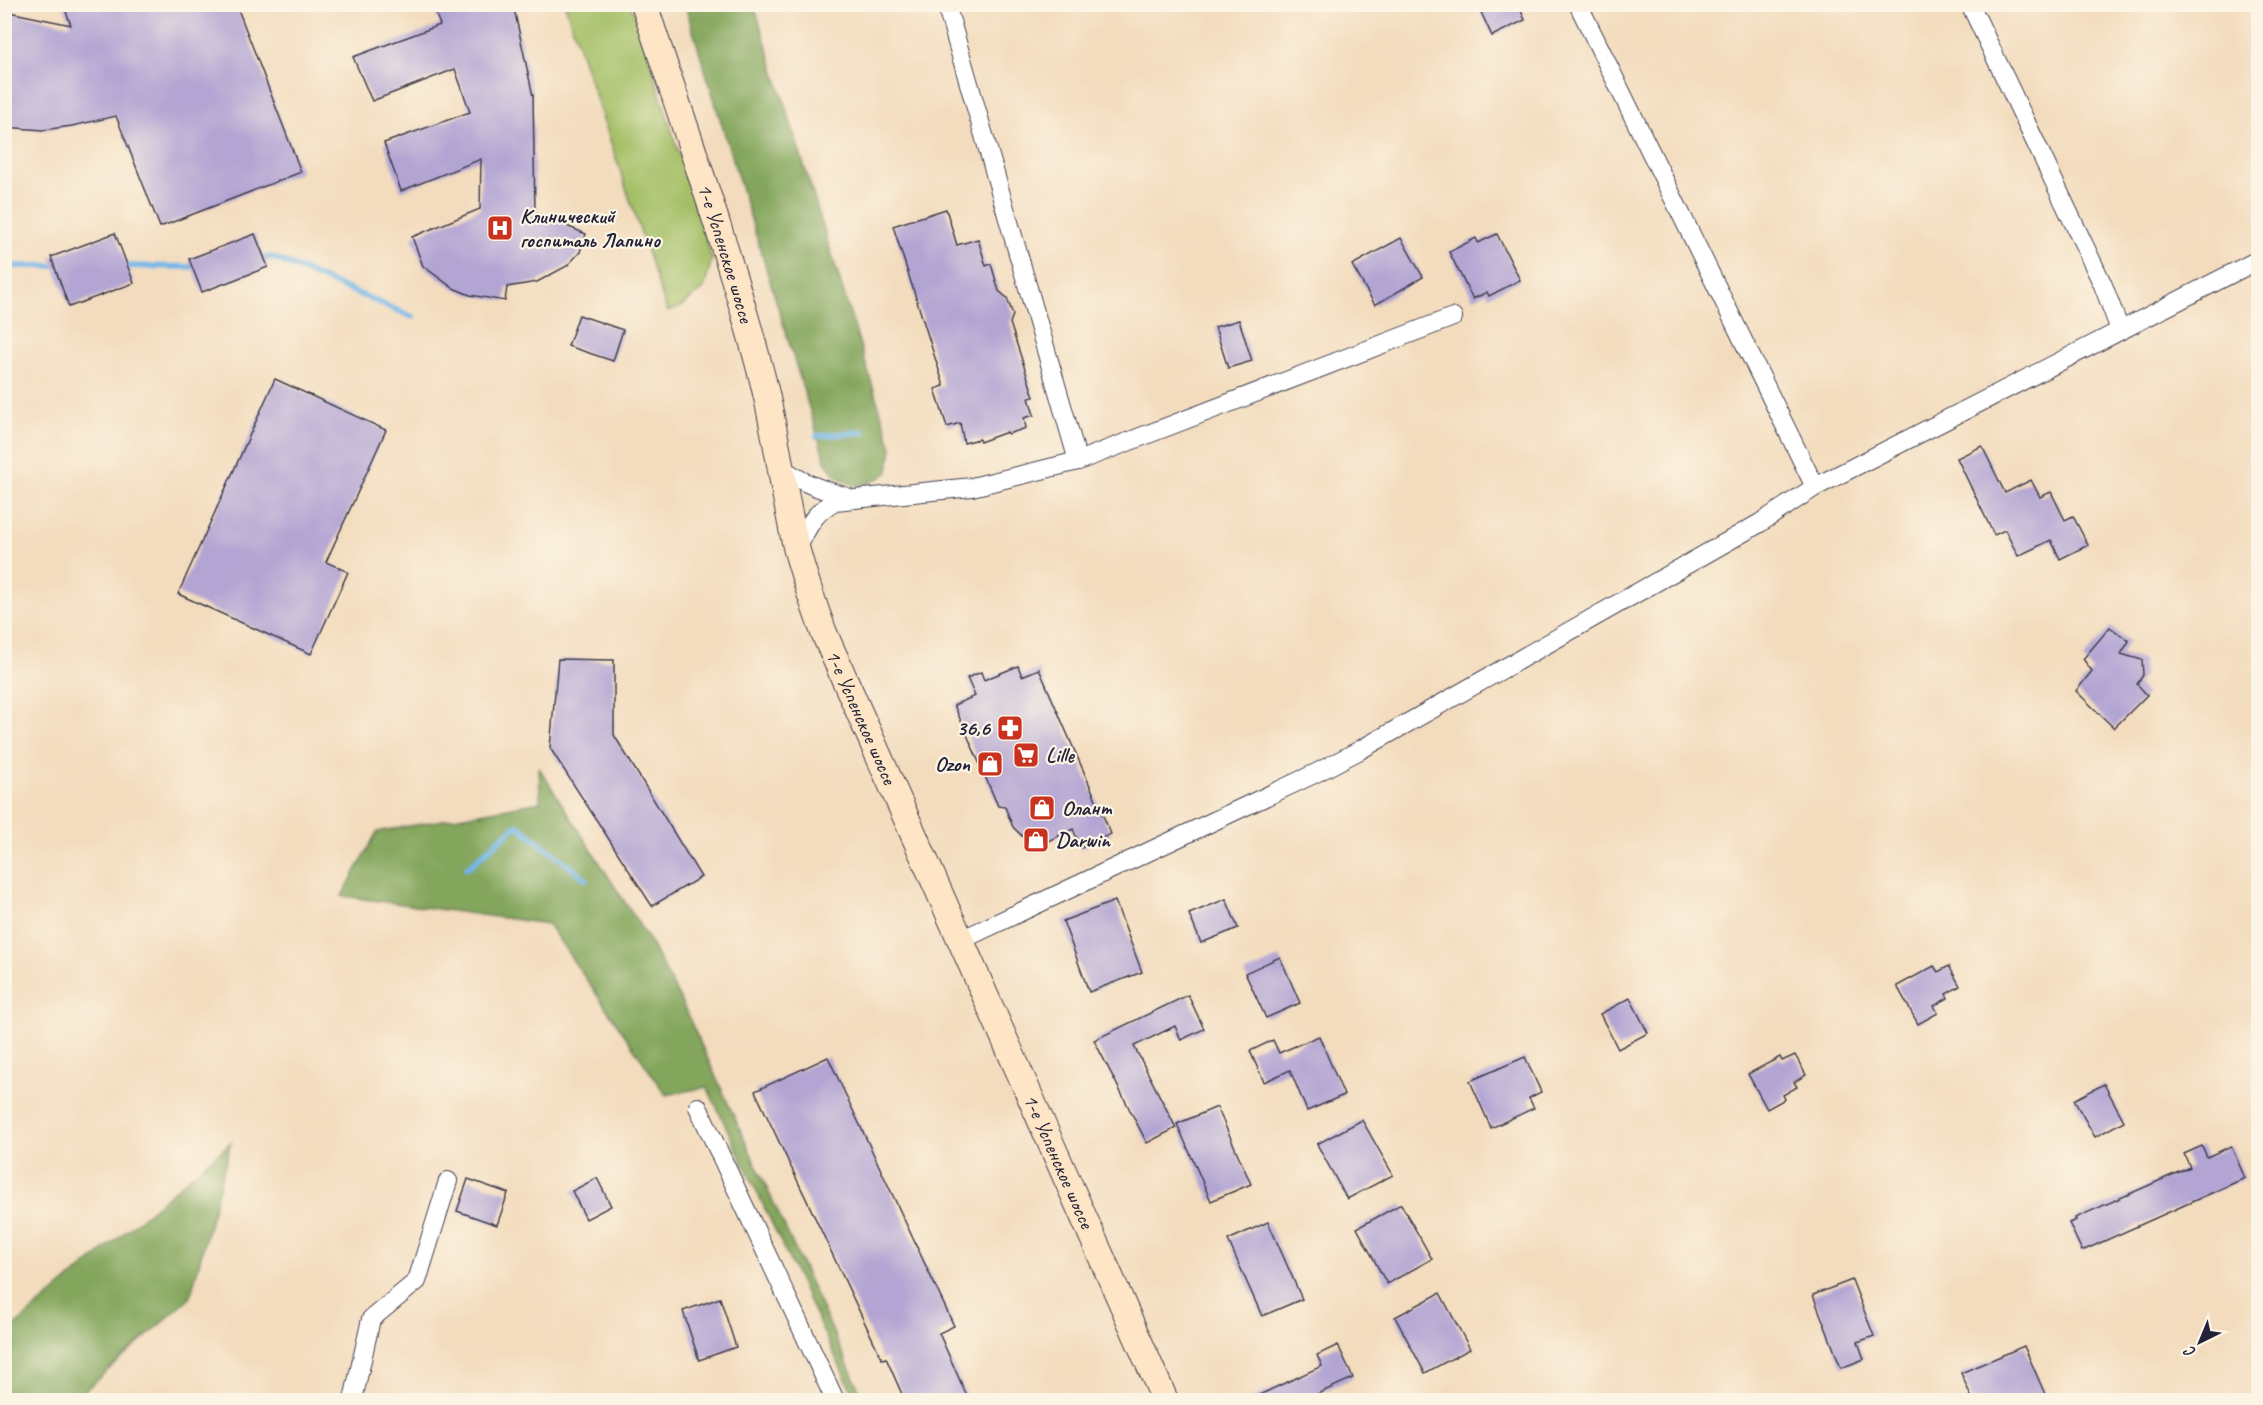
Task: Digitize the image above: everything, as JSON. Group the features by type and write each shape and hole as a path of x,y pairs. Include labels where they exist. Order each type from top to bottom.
{"main road":[{"name":"1-е Успенское шоссе","path":"644,4 738,288 762,380 797,549 824,633 1165,1401"}],"street":[{"path":"946,4 1077,461"},
{"path":"1578,4 1815,487"},
{"path":"1970,4 2103,285 2120,330"},
{"path":"961,940 1316,773 1360,750 1750,529 1815,487 2259,260"},
{"path":"797,549 810,522 820,510 835,501 972,487 1077,461 1453,317"},
{"path":"781,467 795,478 851,499"},
{"path":"698,1107 835,1401"},
{"path":"353,1401 371,1319 417,1281 448,1181"}],"green space":[{"path":"565,5 630,5 637,20 712,259 704,288 679,308 667,311"},
{"path":"685,5 754,5 892,448 888,472 870,483 854,485 847,483 826,463"},
{"path":"539,768 649,940 683,1005 864,1400 856,1400 707,1087 666,1095 548,924 342,896 377,832 540,802"},
{"path":"231,1142 190,1298 74,1400 5,1400 5,1334"}],"building":[{"path":"63,4 96,4 98,10 112,4 236,4 301,172 160,227 116,116 43,130 4,127 4,11 71,25"},
{"path":"432,4 513,4 533,96 535,213 586,234 580,252 567,266 537,282 507,287 505,301 470,295 453,288 423,266 412,237 480,209 481,159 401,191 384,143 470,112 455,69 372,101 353,57 440,25"},
{"path":"1490,4 1518,4 1525,20 1492,36 1480,10"},
{"path":"946,209 957,245 978,239 986,266 991,264 999,291 1007,298 1013,315 1010,323 1034,397 1029,398 1034,415 1024,418 1026,428 980,442 979,439 964,443 960,423 947,427 935,389 944,386 893,226"},
{"path":"115,233 134,283 69,307 51,257"},
{"path":"255,234 268,267 202,292 189,259"},
{"path":"1497,234 1520,280 1489,296 1487,292 1473,299 1449,252 1476,238 1478,243"},
{"path":"1401,238 1423,277 1375,305 1352,265"},
{"path":"579,315 623,330 613,361 568,346"},
{"path":"1239,320 1252,361 1228,368 1215,327"},
{"path":"275,379 386,430 326,562 348,572 311,654 178,594"},
{"path":"1982,446 2005,493 2031,480 2040,497 2051,492 2065,520 2073,516 2088,545 2060,559 2051,540 2018,556 2005,530 1994,535 1957,458"},
{"path":"2110,627 2129,641 2121,654 2142,660 2143,675 2137,684 2147,695 2114,728 2076,691 2092,671 2083,659"},
{"path":"558,659 614,660 614,735 701,877 652,906 550,748"},
{"name":"Lille","path":"1018,666 1022,676 1039,669 1111,834 1081,848 1073,829 1048,841 1036,842 1023,837 1013,827 1005,807 998,806 954,705 975,696 967,678 981,672 984,680"},
{"path":"1226,899 1238,928 1201,943 1189,914"},
{"path":"1115,901 1142,972 1089,992 1063,921"},
{"path":"1280,957 1300,1003 1266,1018 1245,973"},
{"path":"1934,966 1938,972 1949,966 1960,986 1946,994 1948,998 1934,1006 1938,1013 1918,1024 1897,986"},
{"path":"1188,995 1204,1029 1181,1040 1175,1026 1134,1046 1176,1128 1147,1143 1094,1040"},
{"path":"1630,998 1648,1033 1618,1049 1600,1014"},
{"path":"1319,1036 1344,1095 1307,1111 1290,1070 1264,1082 1250,1051 1273,1040 1279,1053"},
{"path":"1795,1055 1806,1075 1794,1082 1797,1087 1783,1095 1785,1099 1767,1109 1748,1074 1780,1057 1782,1061"},
{"path":"828,1057 954,1326 939,1333 969,1401 905,1401 886,1358 882,1359 755,1091"},
{"path":"1525,1057 1541,1092 1529,1098 1534,1108 1491,1128 1470,1081"},
{"path":"2104,1084 2124,1121 2095,1137 2074,1100"},
{"path":"1217,1107 1251,1184 1211,1201 1177,1124"},
{"path":"1362,1120 1393,1175 1347,1199 1317,1144"},
{"path":"2202,1146 2207,1157 2231,1146 2245,1178 2082,1251 2069,1223 2076,1220 2075,1218 2190,1167 2184,1154"},
{"path":"597,1178 611,1206 586,1219 572,1191"},
{"path":"468,1179 508,1193 497,1225 457,1211"},
{"path":"1401,1204 1432,1259 1387,1284 1357,1228"},
{"path":"1268,1222 1302,1299 1262,1316 1228,1240"},
{"path":"1852,1280 1874,1336 1858,1342 1864,1359 1841,1368 1813,1295"},
{"path":"1440,1293 1470,1349 1425,1373 1395,1317"},
{"path":"720,1298 736,1347 699,1360 683,1311"},
{"path":"1338,1345 1353,1378 1302,1401 1246,1401 1322,1366 1317,1355"},
{"path":"2024,1346 2048,1401 1973,1401 1961,1373"}],"waterway":[{"path":"258,259 272,257 413,317"},
{"path":"4,266 63,266"},
{"path":"121,266 198,267"},
{"path":"817,436 863,432"},
{"path":"467,868 517,825 586,879"}],"place":[{"name":"Клинический госпиталь Лапино","path":"500,228"},
{"name":"36,6","path":"1010,728"},
{"name":"Lille","path":"1026,755"},
{"name":"Ozon","path":"990,764"},
{"name":"Олант","path":"1042,808"},
{"name":"Darwin","path":"1036,840"}]}
